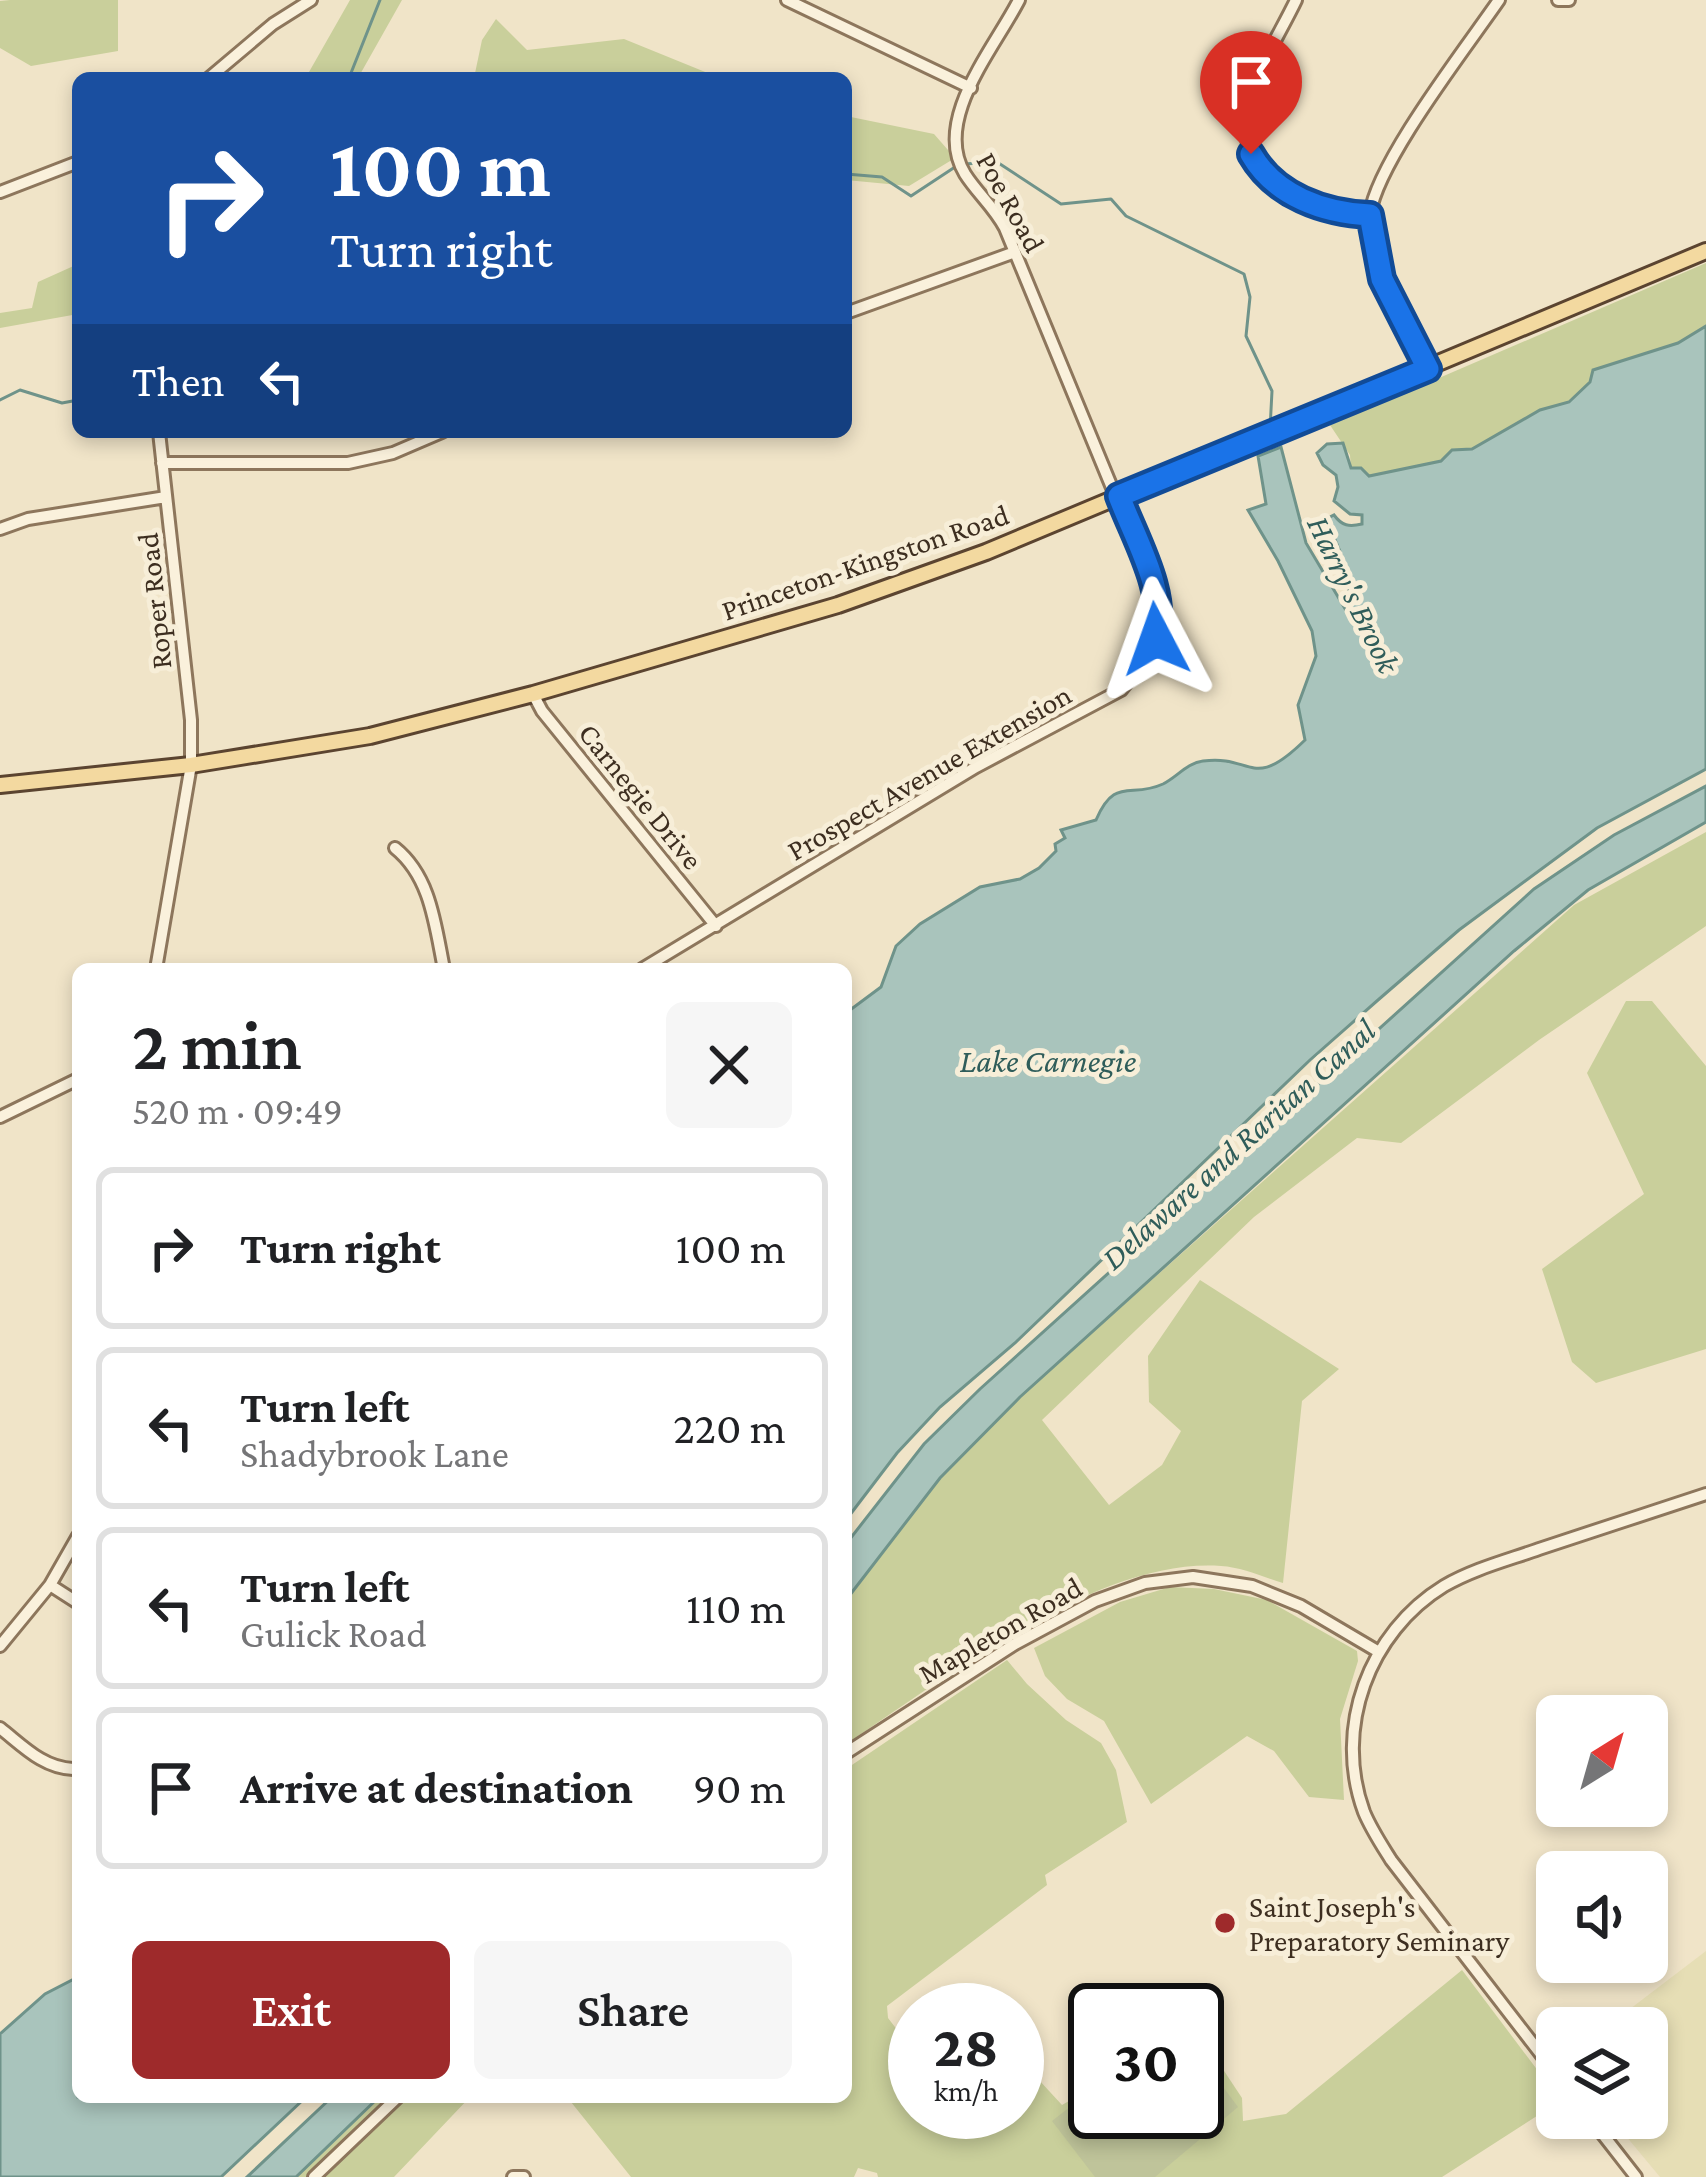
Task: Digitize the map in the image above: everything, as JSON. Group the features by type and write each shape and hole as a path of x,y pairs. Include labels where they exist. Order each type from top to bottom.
{"main road":[{"name":"Princeton-Kingston Road","path":"0,785 191,765 370,736 533,694 882,590 1706,251"}],"street":[{"path":"216,72 273,23 311,0"},
{"path":"787,0 970,88"},
{"name":"Poe Road","path":"1019,0 956,115 954,146 964,173 995,210 1016,252 1119,496"},
{"path":"1296,0 1248,101 1246,141 1259,168 1276,183 1331,212 1370,215"},
{"path":"1428,369 1382,279 1370,215 1391,160 1499,0"},
{"path":"1558,0 1569,0"},
{"path":"0,192 72,164"},
{"path":"852,311 1016,252"},
{"name":"Roper Road","path":"157,963 191,765 191,720 160,438"},
{"path":"162,463 348,463 393,453 428,438"},
{"name":"Prospect Avenue Extension","path":"652,963 976,767 1121,690 1133,679 1156,639 1159,609 1119,496"},
{"path":"0,529 28,519 166,497"},
{"name":"Carnegie Drive","path":"533,694 716,926"},
{"path":"395,848 413,863 430,902 443,963"},
{"path":"0,1117 72,1081"},
{"path":"1536,2048 1391,1860 1362,1808 1353,1759 1355,1714 1379,1652 1425,1600 1462,1577 1706,1494"},
{"path":"0,1646 50,1585 72,1546"},
{"name":"Mapleton Road","path":"852,1749 1015,1644 1096,1600 1145,1583 1193,1577 1252,1586 1301,1606 1379,1652"},
{"path":"50,1585 72,1600"},
{"path":"0,1728 42,1761 72,1769"},
{"path":"314,2177 392,2103"},
{"path":"1605,2139 1630,2175"},
{"path":"513,2177 524,2177"}],"shaded area":[{"path":"1706,1951 1706,2177 1660,2177 1628,2139 1668,2139 1668,2007 1633,2007"}],"green space":[{"path":"118,0 118,51 31,66 0,48 0,1"},
{"path":"350,0 402,0 361,72 309,72"},
{"path":"496,19 527,50 624,39 705,72 475,72 482,40"},
{"path":"852,117 934,134 955,158 909,186 852,181"},
{"path":"1706,263 1706,326 1678,343 1594,370 1590,382 1569,402 1540,410 1471,449 1452,450 1441,461 1368,476 1351,469 1350,455 1330,425"},
{"path":"72,267 72,315 0,328 0,313 32,308 38,282"},
{"path":"1706,832 1706,926 1539,1040 1401,1143 1357,1138 1254,1217 1042,1420 1109,1505 1162,1465 1181,1431 1149,1402 1148,1356 1200,1280 1339,1369 1302,1401 1283,1583 1221,1566 1174,1568 1124,1581 1024,1627 852,1740 852,1592 940,1478 1020,1397 1574,905"},
{"path":"1626,1001 1652,1001 1706,1066 1706,1349 1596,1383 1572,1362 1542,1269 1644,1194 1587,1073"},
{"path":"1170,1587 1214,1589 1267,1600 1357,1651 1340,1719 1344,1800 1309,1797 1274,1751 1247,1736 1151,1804 1104,1721 1067,1699 1045,1676 1034,1648 1120,1602"},
{"path":"1007,1660 1066,1720 1101,1743 1116,1770 1127,1822 1045,1875 1047,1885 917,1983 888,1983 888,2139 1044,2139 1044,2085 1062,2105 1068,2102 1068,2139 1224,2139 1224,2071 1242,2098 1243,2121 1286,2114 1462,1970 1536,2068 1536,2117 1442,2177 878,2177 858,2168 854,2177 631,2177 572,2103 852,2103 852,1765"},
{"path":"1224,2088 1238,2107 1224,2119"},
{"path":"373,2103 464,2103 394,2177 296,2177"},
{"path":"1068,2108 1068,2139 1200,2139 1155,2177 1095,2177 1052,2121"}],"water":[{"name":"Lake Carnegie","path":"1706,326 1706,769 1597,828 1459,930 1378,1000 1015,1343 940,1407 852,1512 852,1009 881,987 896,946 920,924 980,887 1020,879 1039,868 1056,851 1055,844 1065,838 1061,830 1096,820 1117,793 1163,784 1203,761 1252,768 1273,765 1305,740 1298,705 1316,656 1312,631 1248,510 1266,504 1258,456 1281,447 1306,543 1350,617 1345,566 1324,520 1334,515 1343,523 1357,525 1362,524 1362,515 1350,514 1334,501 1336,475 1317,453 1327,444 1343,443 1351,468 1361,468 1369,476 1441,461 1452,450 1472,449 1540,410 1569,402 1590,382 1593,370 1678,343"},
{"path":"1706,786 1706,822 1588,890 1514,951 1020,1397 940,1478 852,1592 852,1536 924,1444 1534,889 1614,835"},
{"path":"72,1980 72,2103 300,2103 221,2177 0,2177 0,2034 45,1994"},
{"path":"326,2103 373,2103 296,2177 247,2177"}],"waterway":[{"path":"351,72 380,0"},
{"name":"Harry's Brook","path":"964,164 997,162 1061,204 1111,199 1126,216 1244,274 1250,297 1246,336 1272,391 1270,429"},
{"name":"Harry's Brook","path":"852,174 882,177 911,196 955,167"},
{"name":"Harry's Brook","path":"0,400 20,390 62,403 72,401"}],"place":[{"name":"Saint Joseph's Preparatory Seminary","path":"1225,1923"}],"route":[{"path":"1156,639 1157,596 1119,496 1428,369 1382,279 1370,215 1314,206 1276,183 1251,154"}],"water label":[{"name":"Delaware and Raritan Canal","path":"1238,1144"}]}
